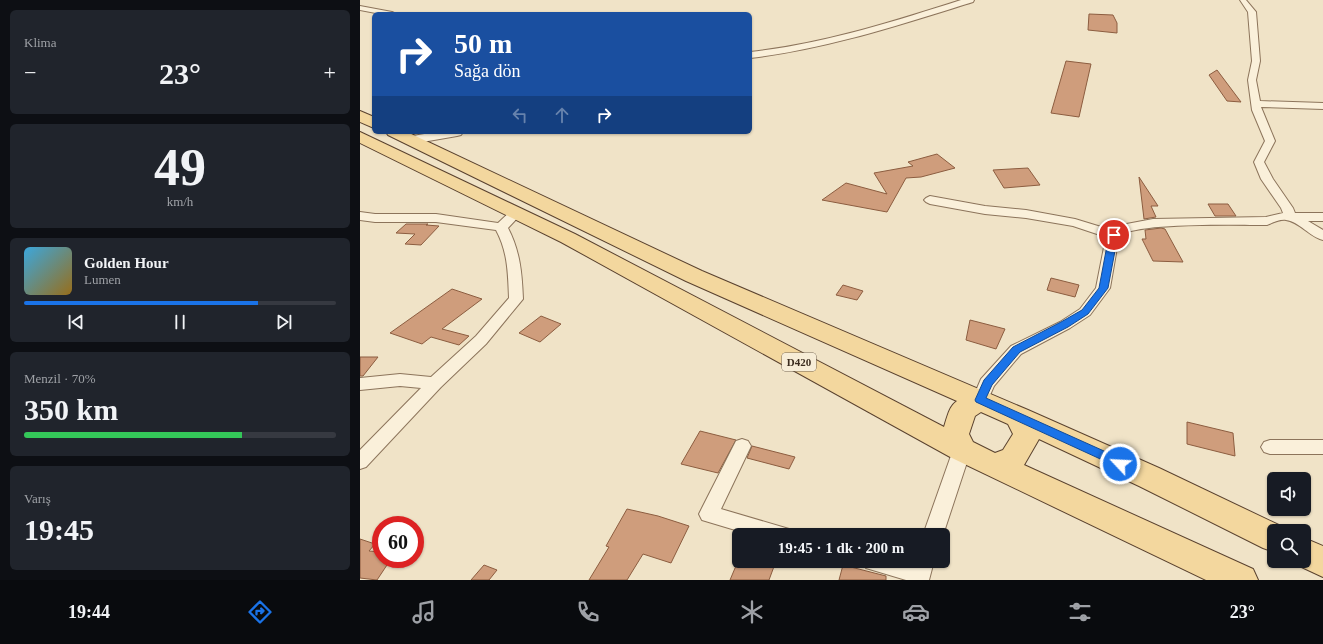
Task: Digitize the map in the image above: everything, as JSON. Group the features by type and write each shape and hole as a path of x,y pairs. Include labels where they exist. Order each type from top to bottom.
{"main road":[{"path":"360,116 372,121"},
{"path":"403,136 694,276 1018,417 1149,477 1267,535"},
{"name":"D420","path":"360,137 508,220 568,238 962,450 1241,580"},
{"path":"962,450 955,434 963,410 980,400"},
{"path":"995,465 1012,458 1027,435 1018,417"},
{"path":"1311,556 1323,562"}],"street":[{"path":"752,55 776,53 836,40 970,0"},
{"path":"1243,0 1252,12 1256,61 1252,80 1256,104 1270,141 1259,162 1267,179 1287,208 1290,217 1311,227 1323,236"},
{"path":"360,8 381,12"},
{"path":"1256,104 1323,106"},
{"path":"403,136 430,134"},
{"path":"930,200 985,210 1026,214 1075,223 1114,235"},
{"path":"360,216 375,218 508,220 506,236 514,258 516,299 481,340 435,383 360,462"},
{"path":"980,400 987,383 1016,350 1065,325 1085,312 1103,288 1114,235 1120,229 1153,223 1267,221 1284,216 1323,217"},
{"path":"360,384 400,380 435,383"},
{"path":"742,446 709,514 758,528"},
{"path":"1270,447 1323,448"},
{"path":"935,528 962,450"},
{"path":"903,568 920,572"}],"building":[{"path":"1089,14 1113,15 1117,23 1117,33 1088,30"},
{"path":"1066,61 1091,64 1079,117 1051,113"},
{"path":"1217,70 1241,102 1227,101 1209,75"},
{"path":"937,154 955,168 921,177 906,178 887,212 822,200 846,183 887,194 874,173 913,166 908,162"},
{"path":"1028,168 1040,185 1004,188 993,170"},
{"path":"1139,177 1158,206 1151,206 1156,217 1144,219"},
{"path":"1208,204 1228,204 1236,216 1215,216"},
{"path":"406,224 428,224 426,225 439,226 421,245 405,244 415,234 396,233"},
{"path":"1165,229 1183,262 1153,261 1142,239 1146,239 1145,230"},
{"path":"1051,278 1079,285 1075,297 1047,290"},
{"path":"843,285 863,291 857,300 836,295"},
{"path":"452,289 482,299 442,329 469,336 459,345 431,337 422,344 390,333"},
{"path":"541,316 561,324 540,342 519,333"},
{"path":"970,320 1005,329 996,349 966,340"},
{"path":"360,357 378,357 363,376 360,376"},
{"path":"1187,422 1233,433 1235,456 1187,444"},
{"path":"700,431 736,440 718,473 681,464"},
{"path":"752,446 795,457 789,469 747,458"},
{"path":"627,509 658,516 689,526 671,563 643,554 627,580 589,580 609,547 606,546"},
{"path":"360,539 372,543 372,548 369,551 372,551 372,568 385,568 377,580 360,578"},
{"path":"484,565 497,570 489,580 471,580"},
{"path":"735,568 773,568 769,580 730,580"},
{"path":"842,568 855,568 886,576 886,580 839,580"}],"route":[{"path":"1114,235 1103,288 1085,312 1065,325 1016,350 987,383 980,400 1120,464"}]}
